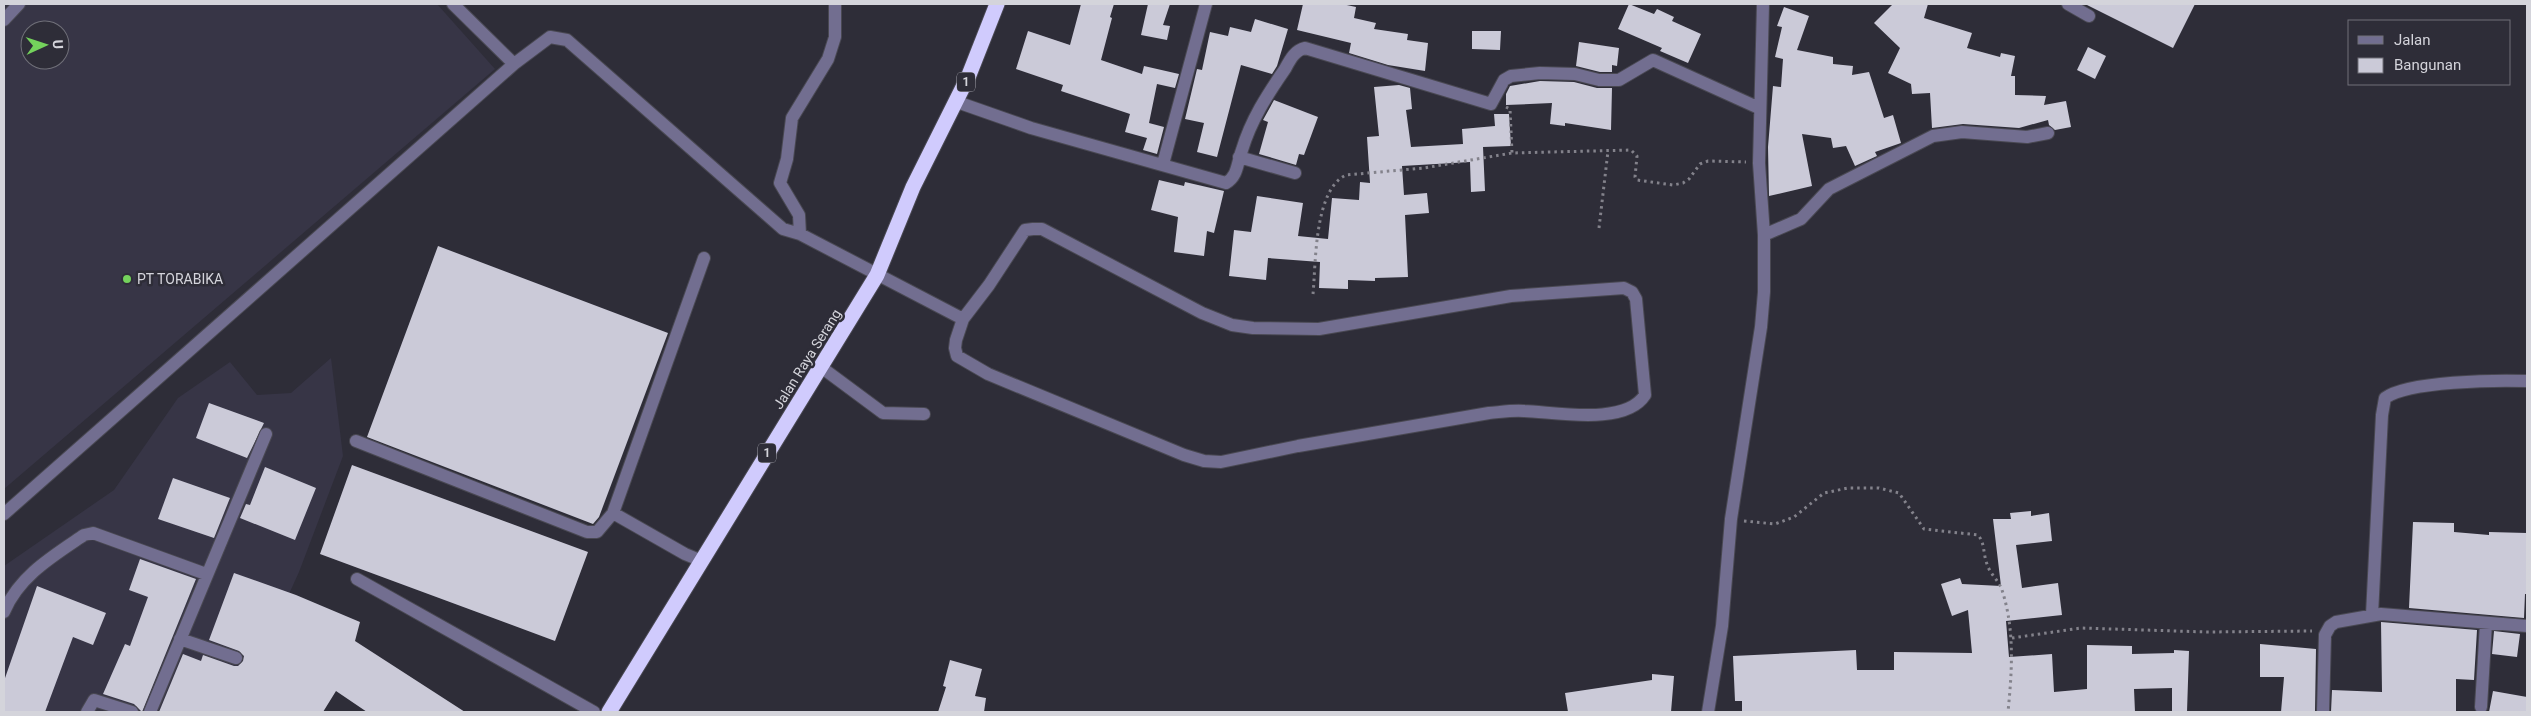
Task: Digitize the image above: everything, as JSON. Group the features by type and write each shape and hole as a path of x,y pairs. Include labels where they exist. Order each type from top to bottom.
{"highway":[{"name":"Jalan Raya Serang","path":"609,712 877,275 913,187 957,102 996,4"}],"street":[{"path":"4,20 20,4"},
{"path":"453,4 514,64"},
{"path":"800,234 799,215 780,183 788,159 792,118 828,59 835,37 835,4"},
{"path":"1163,164 1206,4"},
{"path":"1708,712 1722,626 1731,519 1761,327 1764,233 1759,163 1759,108 1763,4"},
{"path":"2068,4 2089,16"},
{"path":"4,514 514,64 550,37 567,40 783,229 800,234 963,319"},
{"path":"957,102 1031,128 1226,183 1236,174 1254,118 1299,49 1314,49 1412,82 1491,104 1504,80 1511,76 1540,73 1575,74 1599,80 1619,80 1654,60 1759,108"},
{"path":"1764,233 1801,219 1829,189 1933,136 1956,132 2027,137 2048,133"},
{"path":"1240,157 1295,173"},
{"path":"1033,229 1042,230 1202,313 1232,325 1253,328 1319,330 1511,296 1624,288 1632,292 1636,299 1645,395 1639,403 1624,410 1607,413 1590,415 1522,411 1490,413 1298,446 1221,462 1204,461 1184,455 981,370 957,356 956,340 963,319 989,285 1016,241 1025,230 1033,229"},
{"path":"356,442 587,532 597,532 613,513 704,258"},
{"path":"821,367 884,413 924,414"},
{"path":"2372,614 2382,415 2385,398 2392,392 2417,388 2500,380 2527,381"},
{"path":"150,712 266,434"},
{"path":"613,513 684,554 702,561"},
{"path":"4,612 8,601 31,572 84,535 93,533 206,574"},
{"path":"356,579 594,712"},
{"path":"2323,712 2325,636 2336,622 2372,614 2527,626"},
{"path":"2481,707 2486,623"},
{"path":"180,639 236,658"},
{"path":"87,712 94,700 132,712"}],"path":[{"path":"1491,104 1510,110 1512,153"},
{"path":"1599,228 1608,151"},
{"path":"1313,294 1324,202 1337,180 1346,176 1424,168 1512,153 1608,151 1635,152 1637,156 1635,177 1641,182 1672,185 1689,180 1700,164 1708,161 1759,163"},
{"path":"1731,519 1775,524 1794,517 1824,493 1848,488 1879,488 1898,493 1924,529 1978,535 1982,540 1989,569 2001,588 2012,628 2012,675 2008,712"},
{"path":"2011,638 2081,628 2208,632 2328,630"}],"shaded area":[{"name":"PT TORABIKA","path":"4,4 437,4 495,69 4,489"},
{"path":"331,358 343,456 299,572 235,712 4,712 4,566 114,490 178,398 230,362 257,395 291,393"}],"building":[{"path":"1081,4 1114,4 1101,60 1142,74 1144,66 1179,74 1175,88 1157,84 1149,123 1164,127 1157,154 1143,150 1147,138 1125,132 1130,114 1061,91 1063,85 1016,69 1028,31 1070,45"},
{"path":"1148,4 1170,4 1163,25 1170,26 1167,40 1141,35"},
{"path":"1303,4 1342,4 1356,7 1354,18 1376,23 1374,29 1408,34 1407,40 1428,43 1425,71 1388,65 1349,53 1351,43 1297,30"},
{"path":"1629,4 1654,14 1657,9 1674,17 1672,21 1701,34 1688,63 1660,51 1662,48 1618,29"},
{"path":"1893,4 1928,4 1924,18 1972,33 1967,48 2000,57 2001,53 2015,56 2011,76 2015,76 2015,95 2046,96 2044,105 2066,101 2071,127 2055,130 2049,125 2048,120 2019,128 1963,124 1932,128 1930,93 1912,94 1911,84 1888,73 1900,48 1874,23"},
{"path":"2085,4 2195,4 2173,48"},
{"path":"1784,7 1809,16 1797,50 1833,57 1833,64 1853,66 1852,75 1869,72 1884,118 1893,115 1901,143 1875,152 1877,156 1855,166 1846,146 1833,148 1831,138 1802,134 1812,186 1769,196 1768,147 1773,86 1781,87 1783,59 1775,57 1782,27 1777,26"},
{"path":"1255,19 1288,29 1277,66 1272,74 1241,65 1217,157 1197,152 1204,123 1185,119 1197,69 1202,70 1210,32 1228,36 1230,27 1251,32"},
{"path":"1472,31 1501,31 1500,50 1472,49"},
{"path":"1579,42 1619,48 1617,66 1612,65 1612,72 1600,72 1576,66"},
{"path":"2088,47 2106,56 2095,79 2077,70"},
{"path":"1540,81 1574,82 1597,88 1612,88 1611,130 1565,123 1565,126 1550,124 1552,103 1506,105 1506,94 1510,86"},
{"path":"1399,85 1410,88 1412,109 1406,110 1411,147 1463,144 1462,129 1495,126 1494,114 1509,114 1511,146 1483,147 1485,191 1471,192 1470,162 1402,166 1404,195 1427,193 1429,213 1405,215 1408,277 1375,278 1375,281 1348,280 1348,289 1319,288 1320,262 1268,258 1266,280 1229,276 1234,230 1251,232 1257,196 1303,203 1298,236 1328,239 1332,198 1359,200 1360,182 1370,183 1367,137 1379,136 1374,87"},
{"path":"1274,100 1318,117 1304,155 1299,154 1296,165 1259,154 1268,122 1263,120"},
{"path":"1159,180 1184,186 1185,182 1224,191 1214,233 1207,231 1204,256 1174,252 1178,217 1151,210"},
{"path":"438,246 668,333 599,517 593,524 367,437"},
{"path":"209,403 264,423 247,458 196,438"},
{"path":"352,465 588,552 555,641 320,554"},
{"path":"265,467 316,488 295,540 240,518 246,504 250,505"},
{"path":"173,478 230,498 214,538 158,519"},
{"path":"2031,511 2031,516 2049,513 2052,541 2016,545 2022,588 2058,583 2062,615 2006,621 2009,657 2052,654 2054,692 2087,689 2087,645 2132,646 2132,654 2174,653 2174,650 2189,651 2187,712 2172,712 2172,688 2134,689 2135,712 1742,712 1742,701 1735,701 1733,656 1856,650 1857,670 1894,670 1894,652 1972,653 1968,610 1952,616 1941,584 1960,578 1962,584 2001,586 1993,519 2011,519 2010,513"},
{"path":"2413,522 2454,523 2454,532 2489,535 2489,532 2527,533 2527,594 2525,594 2524,618 2409,608"},
{"path":"140,559 196,579 142,712 134,704 103,694 125,644 130,646 148,597 129,590"},
{"path":"234,573 296,595 360,622 355,641 465,712 367,712 336,691 323,712 159,712 183,654 201,661 203,655 234,666 238,666 243,661 244,656 239,651 209,640"},
{"path":"37,586 106,613 93,645 73,637 45,712 4,712 4,681"},
{"path":"2381,622 2477,630 2474,680 2456,679 2456,712 2331,712 2332,690 2382,692"},
{"path":"2494,631 2520,634 2517,657 2492,654"},
{"path":"2260,644 2316,649 2315,712 2281,712 2284,677 2260,677"},
{"path":"950,660 982,669 975,696 986,698 984,712 938,712 946,687 943,686"},
{"path":"1652,674 1674,676 1671,712 1568,712 1565,693 1652,680"},
{"path":"2493,691 2527,697 2527,712 2489,712"}],"place":[{"name":"PT TORABIKA","path":"127,279"}]}
